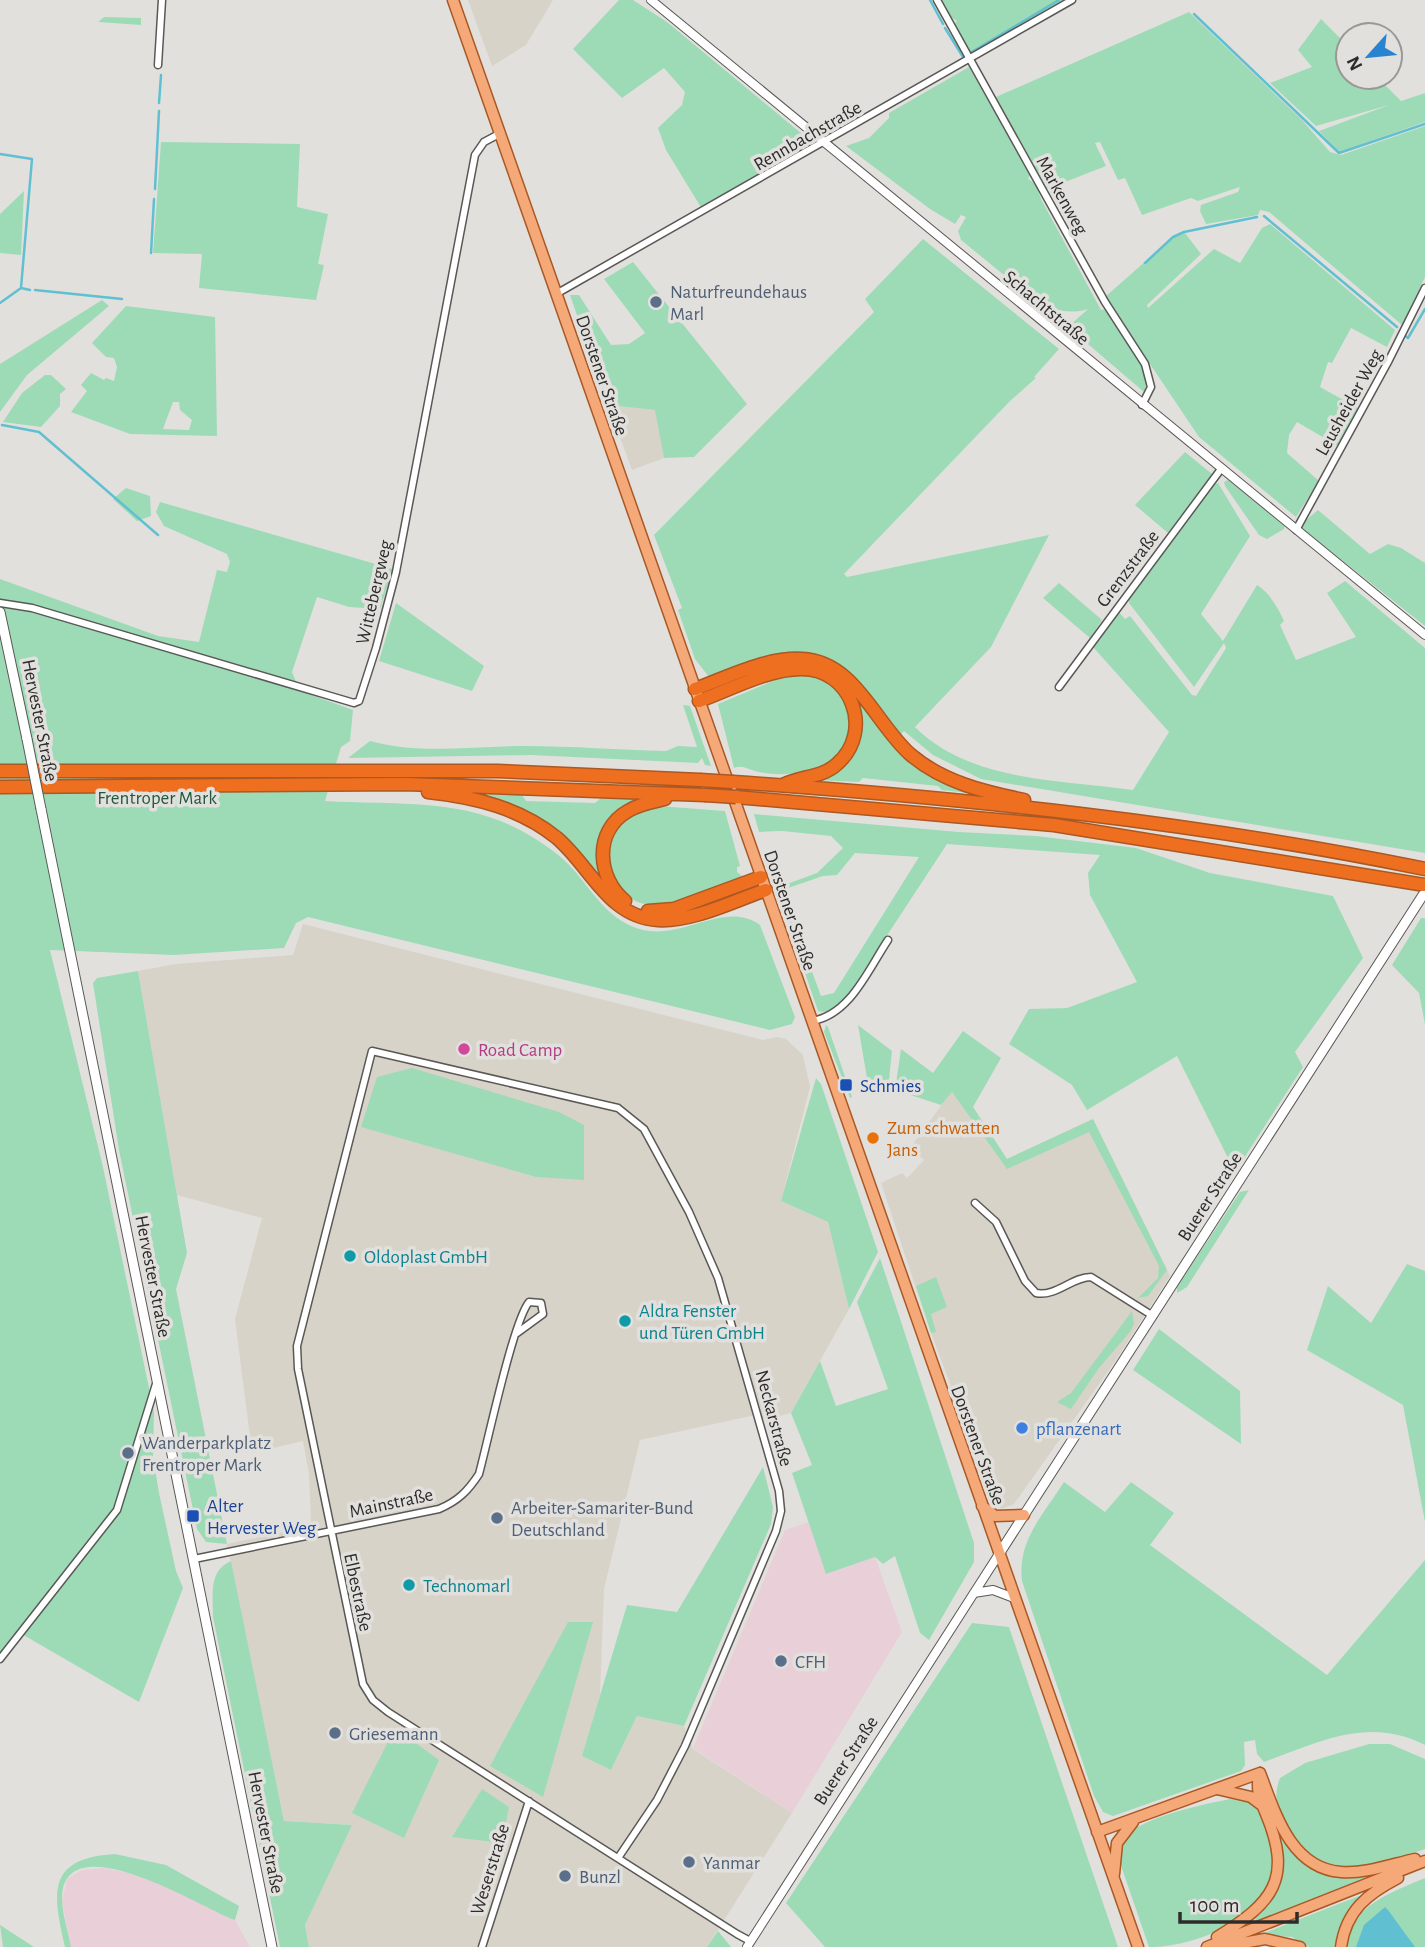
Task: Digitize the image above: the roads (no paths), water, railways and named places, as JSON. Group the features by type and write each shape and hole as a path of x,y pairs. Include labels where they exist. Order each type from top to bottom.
{"highway":[{"path":"697,695 781,660 804,659 820,662 844,676 885,728 926,766 969,787 1047,809"},
{"path":"697,695 797,669 824,673 843,686 850,696 856,722 846,754 828,771 780,786"},
{"path":"0,771 497,771 756,783 1047,809 1200,828 1425,869"},
{"path":"0,787 405,784 761,798 1054,825 1424,890"},
{"path":"405,784 417,792 488,803 532,821 564,844 612,901 633,915 660,920 674,919 766,890"},
{"path":"685,796 636,806 620,817 609,831 604,844 603,864 610,884 619,896 643,910 663,912 761,877"}],"main road":[{"name":"Dorstener Straße","path":"453,0 1138,1947"},
{"name":"Hervester Straße","path":"0,612 272,1947"},
{"name":"Buerer Straße","path":"999,1555 1424,890"},
{"path":"982,1506 995,1516 1024,1515"},
{"path":"1097,1832 1260,1773"},
{"path":"1202,1947 1254,1914 1269,1898 1275,1885 1278,1857 1256,1784 1260,1773"},
{"path":"1260,1773 1287,1837 1302,1856 1320,1866 1340,1872 1362,1871 1425,1861"},
{"path":"1217,1789 1251,1797 1263,1806"},
{"path":"1114,1880 1117,1843 1135,1820"},
{"path":"1207,1947 1425,1861"},
{"path":"1341,1947 1344,1926 1364,1899 1425,1861"},
{"path":"1221,1947 1265,1939 1300,1947"}],"street":[{"path":"158,65 162,0"},
{"name":"Schachtstraße","path":"651,0 1425,635"},
{"name":"Markenweg","path":"937,0 1105,302 1146,364 1151,387 1142,405"},
{"name":"Rennbachstraße","path":"556,294 1072,0"},
{"name":"Wittebergweg","path":"0,603 32,608 354,703 359,701 396,572 475,155 484,142 499,134"},
{"name":"Leusheider Weg","path":"1296,530 1389,360 1425,288"},
{"name":"Grenzstraße","path":"1059,687 1221,469"},
{"path":"812,1021 842,1009 888,940"},
{"name":"Elbestraße","path":"372,1051 297,1346 359,1673 368,1693 388,1712 748,1944"},
{"name":"Neckarstraße","path":"372,1051 625,1112 644,1129 676,1188 700,1235 726,1301 779,1491 781,1511 776,1531 685,1746 657,1800 618,1858"},
{"path":"975,1203 996,1222 1025,1281 1036,1293 1048,1293 1078,1279 1091,1277 1153,1316"},
{"name":"Mainstraße","path":"194,1559 439,1509 453,1503 469,1489 479,1474 517,1333 524,1308 529,1302 541,1303 544,1314 517,1333"},
{"path":"0,1659 117,1510 157,1382"},
{"name":"Buerer Straße","path":"748,1944 999,1555"},
{"path":"974,1593 993,1590 1014,1598"},
{"name":"Weserstraße","path":"482,1947 529,1801"}],"water":[{"path":"1385,1907 1415,1947 1356,1947 1364,1925"}],"waterway":[{"path":"930,0 943,24"},
{"path":"970,53 1059,0"},
{"path":"1194,14 1339,153 1425,124"},
{"path":"945,28 963,57"},
{"path":"159,103 161,75"},
{"path":"155,189 159,111"},
{"path":"0,154 32,159 21,288 0,303"},
{"path":"151,253 154,199"},
{"path":"1264,216 1397,327"},
{"path":"1145,263 1173,237 1184,232 1257,217"},
{"path":"21,288 30,290"},
{"path":"35,290 122,299"},
{"path":"1403,334 1408,338 1425,309"},
{"path":"2,425 39,432 158,535"}],"place":[{"name":"Naturfreundehaus Marl","path":"656,302"},
{"name":"Road Camp","path":"464,1049"},
{"name":"Schmies","path":"846,1085"},
{"name":"Zum schwatten Jans","path":"873,1138"},
{"name":"Oldoplast GmbH","path":"350,1256"},
{"name":"Aldra Fenster und Türen GmbH","path":"625,1321"},
{"name":"pflanzenart","path":"1022,1428"},
{"name":"Wanderparkplatz Frentroper Mark","path":"128,1453"},
{"name":"Alter Hervester Weg","path":"193,1516"},
{"name":"Arbeiter-Samariter-Bund Deutschland","path":"497,1518"},
{"name":"Technomarl","path":"409,1585"},
{"name":"CFH","path":"781,1661"},
{"name":"Griesemann","path":"335,1733"},
{"name":"Yanmar","path":"689,1862"},
{"name":"Bunzl","path":"565,1876"}],"park label":[{"name":"Frentroper Mark","path":"157,797"}]}
